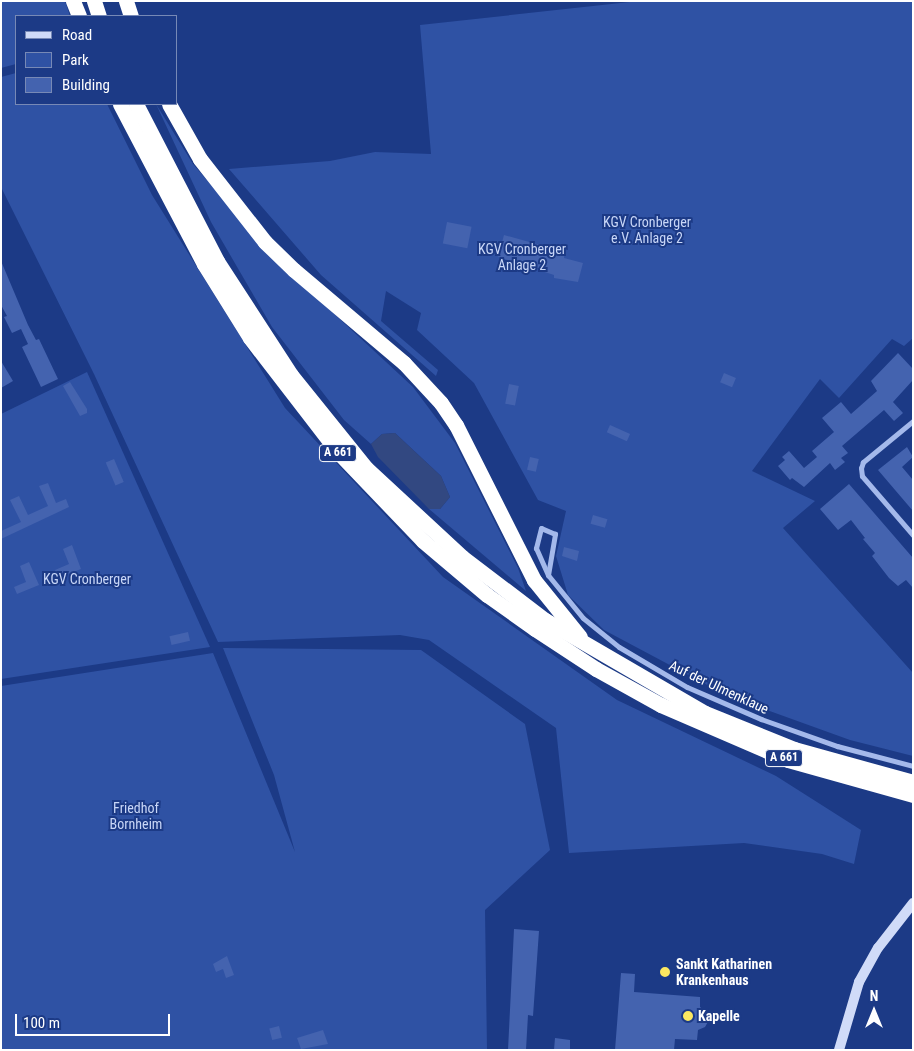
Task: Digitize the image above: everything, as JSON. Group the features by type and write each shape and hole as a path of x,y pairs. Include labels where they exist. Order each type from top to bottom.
{"highway":[{"path":"74,1 79,15"},
{"path":"94,1 100,15"},
{"path":"126,1 131,15"},
{"name":"A 661","path":"121,105 204,264 250,338 337,452 423,541 487,595 535,629 596,669 660,705 788,760 913,795"},
{"name":"A 661","path":"136,105 181,196 239,298 291,375 338,435 401,502 462,557 518,601 591,650 705,714 794,749 913,782"},
{"path":"170,105 200,159 259,235 294,270 404,363 441,403 456,425 534,580 591,650"}],"main road":[{"path":"839,1050 859,982 883,941 913,903"}],"street":[{"path":"913,421 863,462 861,468 862,476 913,534"},
{"name":"Auf der Ulmenklaue","path":"548,575 555,534 541,528 536,548 548,575 566,601 600,634 687,687 799,734 913,766"}],"green space":[{"path":"1,1 65,1 70,15 15,15 15,64 1,68"},
{"name":"KGV Cronberger e.V. Anlage 2","path":"639,1 913,1 913,338 904,346 892,339 839,398 820,379 752,471 815,501 783,528 913,673 913,756 850,740 728,696 604,630 568,595 556,556 566,511 538,500 474,383 417,330 421,313 386,291 381,321 438,370 436,376 321,275 229,169 330,161 375,152 431,154 420,25"},
{"path":"15,73 15,105 107,105 152,195 285,408 443,577 617,700 776,776 861,830 854,864 822,854 744,843 569,853 556,728 429,640 400,635 218,642 94,374 1,187 1,77"},
{"path":"156,105 193,164 275,259 413,387 455,443 518,568 526,591 429,509 440,509 450,497 441,476 395,433 382,434 371,444 344,420 272,327 211,222"},
{"name":"KGV Cronberger","path":"87,372 210,647 1,679 1,414"},
{"name":"Friedhof Bornheim","path":"223,648 421,650 525,724 550,850 485,910 487,1050 1,1050 1,686 213,653 295,852 274,775"}],"shaded area":[{"path":"395,433 441,476 450,497 440,509 429,509 378,457 371,444 382,434"}],"building":[{"path":"447,222 472,227 467,248 443,244"},
{"path":"504,235 565,252 564,258 583,263 578,282 554,278 554,275 498,257"},
{"path":"1,261 28,325 36,340 39,339 58,379 41,387 22,347 28,344 21,329 12,333 4,317 7,316 1,305"},
{"path":"898,353 913,369 913,380 893,402 903,413 894,421 884,410 842,446 848,453 841,458 845,462 835,470 830,463 804,487 792,478 790,480 778,466 785,460 782,457 789,451 804,468 817,457 812,451 834,432 822,418 841,402 851,414 877,391 871,381"},
{"path":"1,361 13,381 1,388"},
{"path":"724,373 736,378 732,387 720,382"},
{"path":"70,382 87,409 87,413 80,416 63,386"},
{"path":"509,384 519,386 515,406 505,404"},
{"path":"610,425 630,434 627,441 607,432"},
{"path":"907,447 913,457 902,467 913,480 913,511 878,470"},
{"path":"530,457 539,459 536,472 527,470"},
{"path":"114,459 124,482 115,486 106,463"},
{"path":"48,483 56,503 66,499 69,507 1,539 1,531 21,522 10,500 19,496 28,515 48,506 39,486"},
{"path":"849,484 913,558 913,588 906,580 898,586 889,578 872,556 875,553 851,520 838,530 820,509"},
{"path":"593,515 607,519 605,528 591,524"},
{"path":"72,545 81,569 58,578 55,570 69,564 63,549"},
{"path":"564,547 579,551 577,561 562,556"},
{"path":"29,562 39,585 17,594 14,587 26,582 20,566"},
{"path":"188,632 190,641 172,645 169,636"},
{"path":"514,929 539,931 533,1016 528,1015 526,1050 508,1050"},
{"path":"227,956 234,975 226,978 223,969 216,972 213,964"},
{"path":"621,973 635,974 634,992 700,997 700,1007 707,1013 709,1020 705,1027 698,1030 697,1040 675,1039 674,1050 615,1050"},
{"path":"279,1026 282,1038 272,1040 269,1028"},
{"path":"323,1030 328,1044 301,1049 297,1038"},
{"path":"555,1038 570,1040 570,1050 554,1050"}],"place":[{"name":"Sankt Katharinen Krankenhaus","path":"665,972"},
{"name":"Kapelle","path":"688,1016"}],"park label":[{"name":"KGV Cronberger Anlage 2","path":"522,258"}]}
